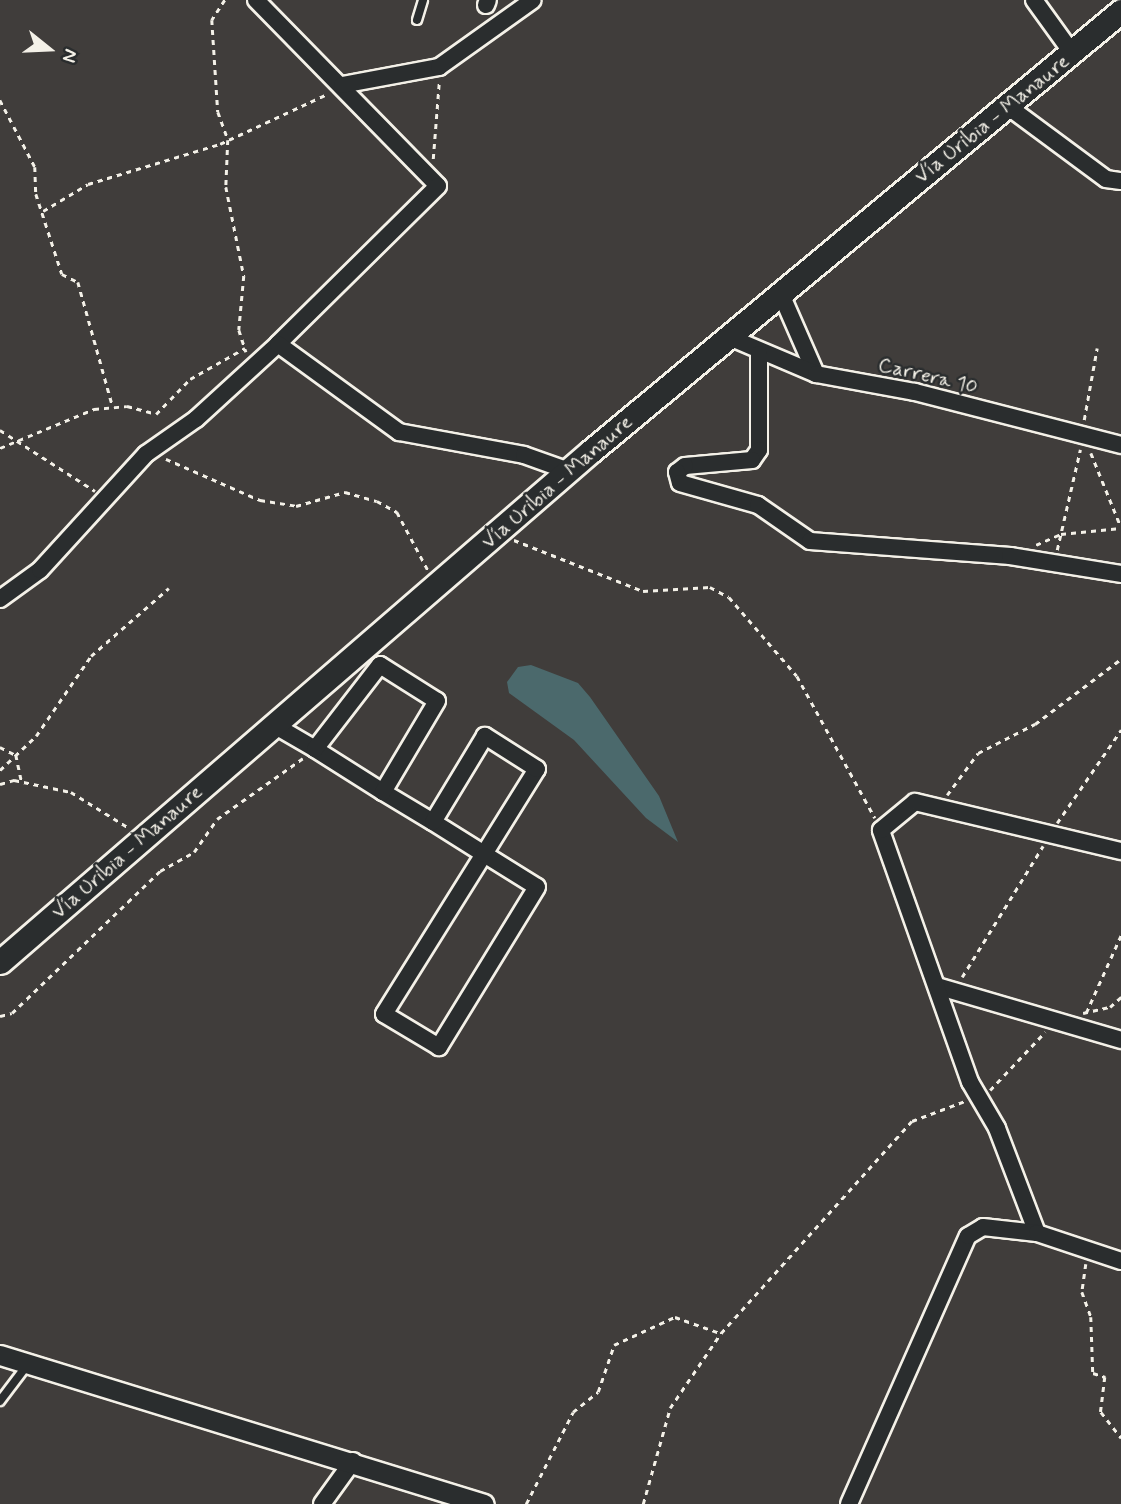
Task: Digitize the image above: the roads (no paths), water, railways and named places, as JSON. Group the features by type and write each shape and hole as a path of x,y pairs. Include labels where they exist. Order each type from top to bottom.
{"main road":[{"name":"Vía Uribia - Manaure","path":"0,962 569,471 1006,105 1073,54 1121,11"}],"street":[{"path":"0,599 40,570 104,495 146,454 246,376 438,186 256,0"},
{"path":"342,85 439,67 533,0"},
{"path":"1034,0 1073,54"},
{"path":"1006,105 1106,179 1121,181"},
{"path":"781,294 816,374"},
{"name":"Carrera 10","path":"729,337 759,354 816,374 915,392 1121,445"},
{"path":"278,344 398,432 524,455 569,471"},
{"path":"759,354 760,450 752,460 685,466 676,477 680,483 758,505 810,541 1010,556 1053,566 1121,574"},
{"path":"315,749 380,665 437,701 383,792"},
{"path":"274,724 433,822 484,854 537,887 439,1047 384,1014 484,854 537,769 485,736 433,822"},
{"path":"1037,1233 997,1128 977,1096 945,989 881,830 915,802 1051,832 1121,851"},
{"path":"945,989 1121,1040"},
{"path":"849,1504 957,1249 984,1227 1037,1233 1121,1261"},
{"path":"0,1355 353,1461 484,1504"},
{"path":"322,1504 353,1461"}],"lane":[{"path":"417,20 423,0"},
{"path":"0,1401 28,1364"}],"water":[{"path":"531,665 578,683 590,697 659,796 678,842 646,818 574,740 509,693 507,682 518,667"}]}
